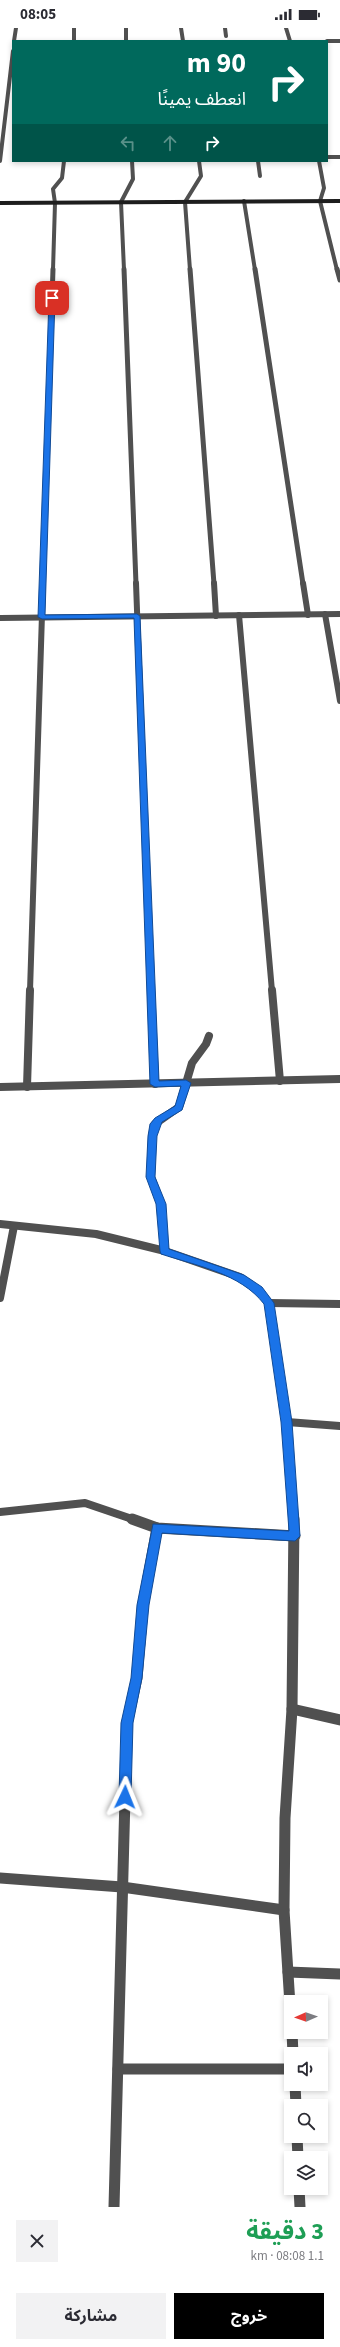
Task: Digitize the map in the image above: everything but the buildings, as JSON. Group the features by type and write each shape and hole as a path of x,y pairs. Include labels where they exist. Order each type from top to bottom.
{"street":[{"path":"14,40 16,28"},
{"path":"74,28 74,40"},
{"path":"126,28 126,40"},
{"path":"181,28 183,40"},
{"path":"225,28 226,36"},
{"path":"286,28 290,40"},
{"path":"328,41 340,41"},
{"path":"0,161 12,59"},
{"path":"328,157 340,157"},
{"path":"27,1087 55,202 53,190 62,178 64,162"},
{"path":"132,162 133,180 121,202 155,1084"},
{"path":"199,162 202,176 185,202 216,616"},
{"path":"258,162 260,176"},
{"path":"319,162 324,188 320,201 340,280"},
{"path":"0,203 340,200"},
{"path":"244,201 308,615"},
{"path":"325,614 340,701"},
{"path":"0,618 340,614"},
{"path":"239,615 280,1081"},
{"path":"165,1251 161,1204 151,1177 152,1136 155,1124 179,1107 192,1063 206,1044 209,1036"},
{"path":"0,1087 340,1079"},
{"path":"0,1224 96,1234 165,1251 240,1277 258,1290 269,1303 287,1422 295,1536 292,1708 285,1818 284,1910 289,1995"},
{"path":"0,1298 14,1226"},
{"path":"269,1303 340,1304"},
{"path":"287,1422 340,1426"},
{"path":"0,1512 85,1504 157,1528 295,1536"},
{"path":"114,2207 127,1723 137,1678 143,1605 157,1528"},
{"path":"292,1708 340,1720"},
{"path":"0,1878 122,1887 284,1910"},
{"path":"288,1972 340,1974"},
{"path":"118,2068 284,2069"},
{"path":"299,2195 300,2207"}],"route":[{"path":"52,298 42,617 137,616 155,1084 186,1083 179,1107 155,1124 152,1136 150,1165 151,1177 161,1204 165,1251 240,1277 258,1290 269,1303 287,1422 290,1488 295,1536 157,1528 143,1605 137,1678 127,1723 125,1797"}]}
